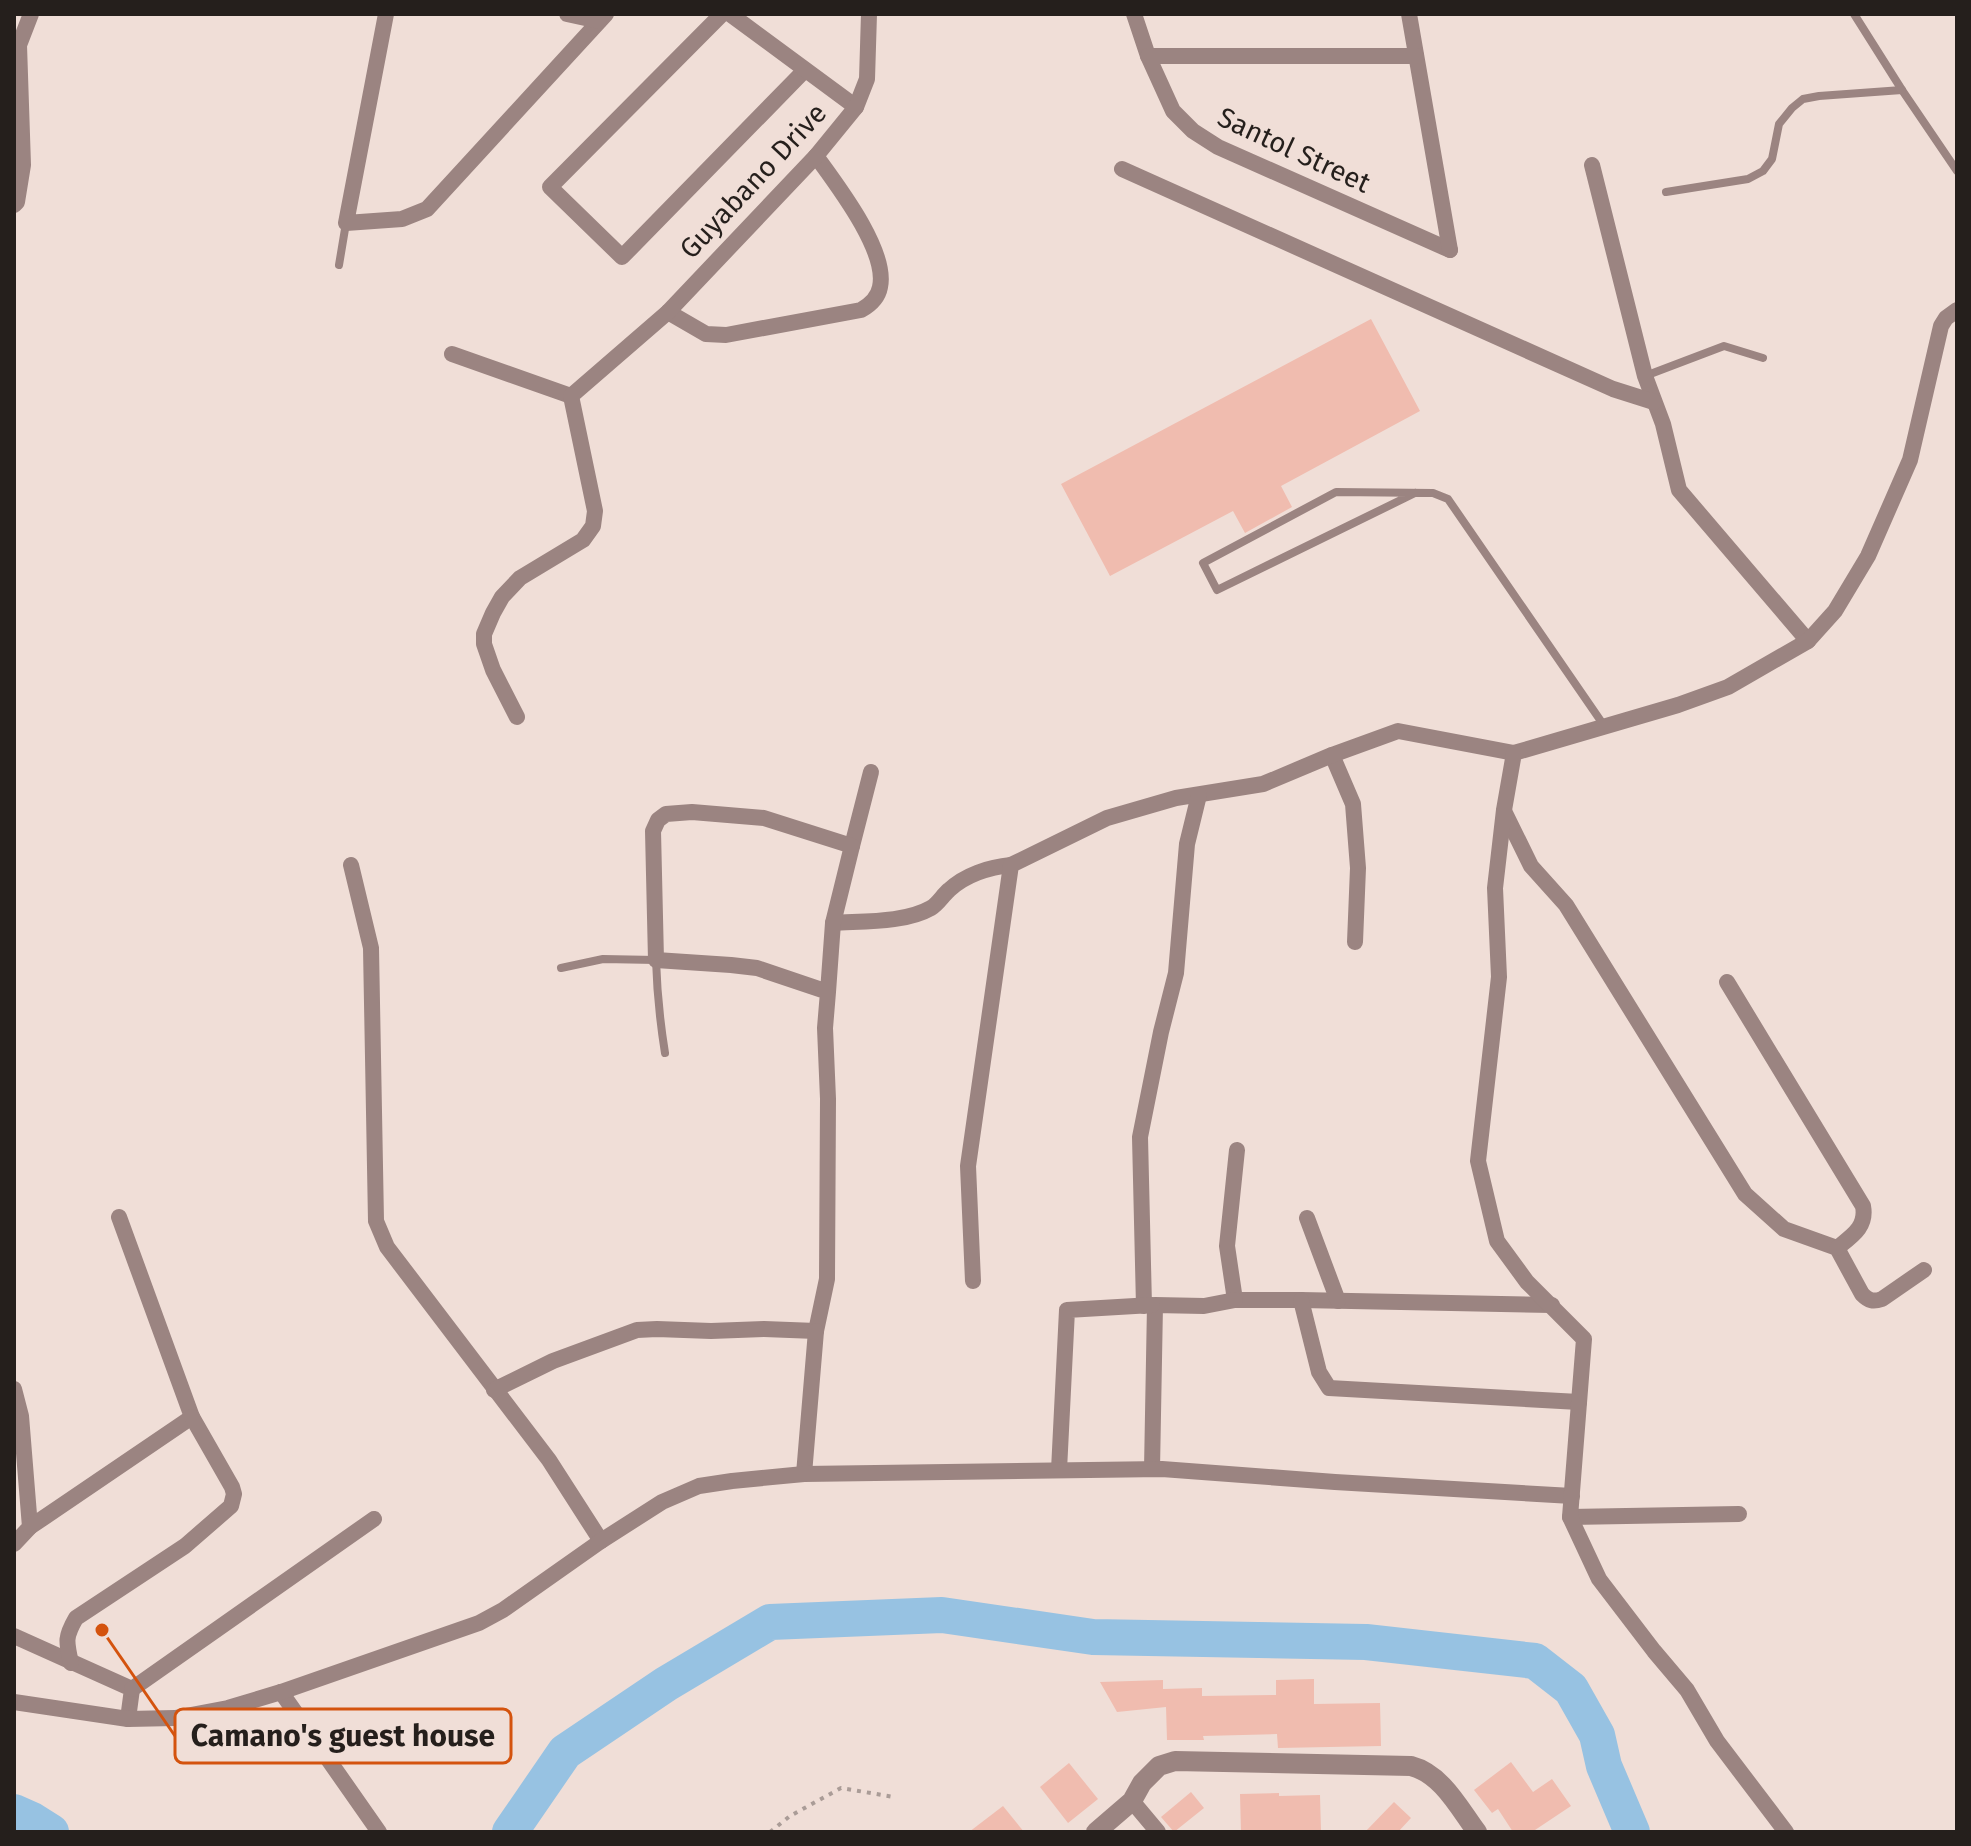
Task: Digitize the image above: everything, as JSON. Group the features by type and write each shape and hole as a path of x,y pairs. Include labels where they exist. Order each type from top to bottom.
{"street":[{"path":"14,205 23,165 19,45 31,14"},
{"path":"386,14 346,223 402,219 427,209 603,18"},
{"path":"567,14 603,18"},
{"path":"722,14 550,187 622,257 805,70"},
{"path":"730,14 856,107"},
{"name":"Guyabano Drive","path":"571,396 668,312 816,156 856,107 867,79 869,14"},
{"name":"Santol Street","path":"1134,14 1148,56 1173,111 1193,131 1218,147 1450,250 1416,56"},
{"path":"1148,56 1416,56 1409,14"},
{"path":"668,312 706,334 726,335 861,310 871,304 880,290 881,270 875,249 841,190 816,156"},
{"path":"1592,165 1645,376 1663,424 1679,490 1808,641"},
{"path":"1122,169 1613,389 1654,402"},
{"path":"833,923 889,919 933,907 950,888 971,875 1011,865 1107,818 1176,798 1263,784 1398,731 1514,753 1678,705 1728,687 1808,641 1835,611 1868,556 1910,460 1941,326 1957,310"},
{"path":"452,354 571,396 595,511 593,526 583,540 520,578 502,597 484,634 484,644 493,670 517,717"},
{"path":"1514,753 1495,888 1499,977 1478,1161 1497,1241 1527,1282 1584,1339 1570,1517 1599,1579 1687,1690 1717,1741 1786,1832"},
{"path":"1332,755 1353,804 1358,868 1355,942"},
{"path":"804,1474 816,1331 827,1279 828,1099 825,1028 833,923 871,772"},
{"path":"1152,1469 1149,1306 1140,1137 1176,973 1187,844 1199,795"},
{"path":"1504,810 1531,866 1566,905 1745,1194 1784,1229 1837,1248 1868,1300 1874,1302 1882,1299 1924,1270"},
{"path":"828,992 757,968 656,960 653,831 662,816 692,812 764,818 852,846"},
{"path":"351,865 371,948 376,1221 387,1247 549,1460 601,1541"},
{"path":"973,1281 968,1166 1011,865"},
{"path":"1727,982 1863,1206 1863,1223 1859,1230 1837,1248"},
{"path":"1235,1300 1227,1246 1237,1150"},
{"path":"71,1663 67,1634 76,1618 185,1546 231,1506 234,1494 192,1417 119,1217"},
{"path":"1307,1218 1338,1301"},
{"path":"1059,1470 1067,1310 1204,1306 1235,1300 1552,1305"},
{"path":"1301,1300 1319,1372 1329,1388 1579,1402"},
{"path":"494,1390 553,1361 637,1330 816,1331"},
{"path":"14,1389 21,1416 30,1527"},
{"path":"14,1544 30,1527 192,1417"},
{"path":"14,1702 128,1719 175,1718 228,1708 281,1692 479,1623 662,1502 699,1486 732,1481 804,1474 1152,1469 1572,1496"},
{"path":"1570,1517 1739,1514"},
{"path":"128,1719 132,1689 374,1519"},
{"path":"14,1636 132,1689"},
{"path":"281,1692 379,1832"},
{"path":"1096,1832 1132,1801 1142,1783 1159,1766 1175,1761 1411,1766 1438,1781 1477,1832"},
{"path":"1132,1801 1158,1832"}],"lane":[{"path":"1854,14 1957,171"},
{"path":"1666,192 1748,179 1763,171 1772,159 1779,124 1803,99 1902,90"},
{"path":"339,265 346,223"},
{"path":"1645,376 1724,346 1763,358"},
{"path":"1415,493 1217,590 1203,563 1336,492 1433,493 1448,499 1605,727"},
{"path":"561,968 603,959 656,960 665,1053"}],"path":[{"path":"770,1832 790,1816 841,1788 894,1797"}],"building":[{"path":"1371,319 1420,411 1281,486 1292,507 1245,533 1233,511 1110,576 1061,484"},
{"path":"1314,1679 1314,1704 1380,1703 1381,1746 1278,1748 1277,1734 1167,1740 1166,1707 1117,1712 1100,1682 1163,1680 1163,1689 1202,1688 1202,1696 1276,1695 1276,1680"},
{"path":"1511,1762 1533,1792 1552,1779 1571,1806 1532,1832 1513,1832 1498,1809 1492,1813 1474,1790"},
{"path":"1069,1763 1098,1799 1068,1823 1040,1787"},
{"path":"1191,1792 1204,1808 1174,1832 1161,1817"},
{"path":"1279,1793 1279,1796 1320,1795 1321,1832 1241,1832 1240,1794"},
{"path":"1394,1802 1411,1818 1398,1832 1365,1832"},
{"path":"1003,1806 1024,1832 969,1832"}],"waterway":[{"path":"510,1832 565,1752 666,1684 770,1622 942,1615 1093,1637 1366,1642 1535,1661 1571,1689 1597,1735 1604,1766 1632,1832"},
{"path":"14,1812 51,1832"}],"place":[{"name":"Camano's guest house","path":"102,1630"}]}
